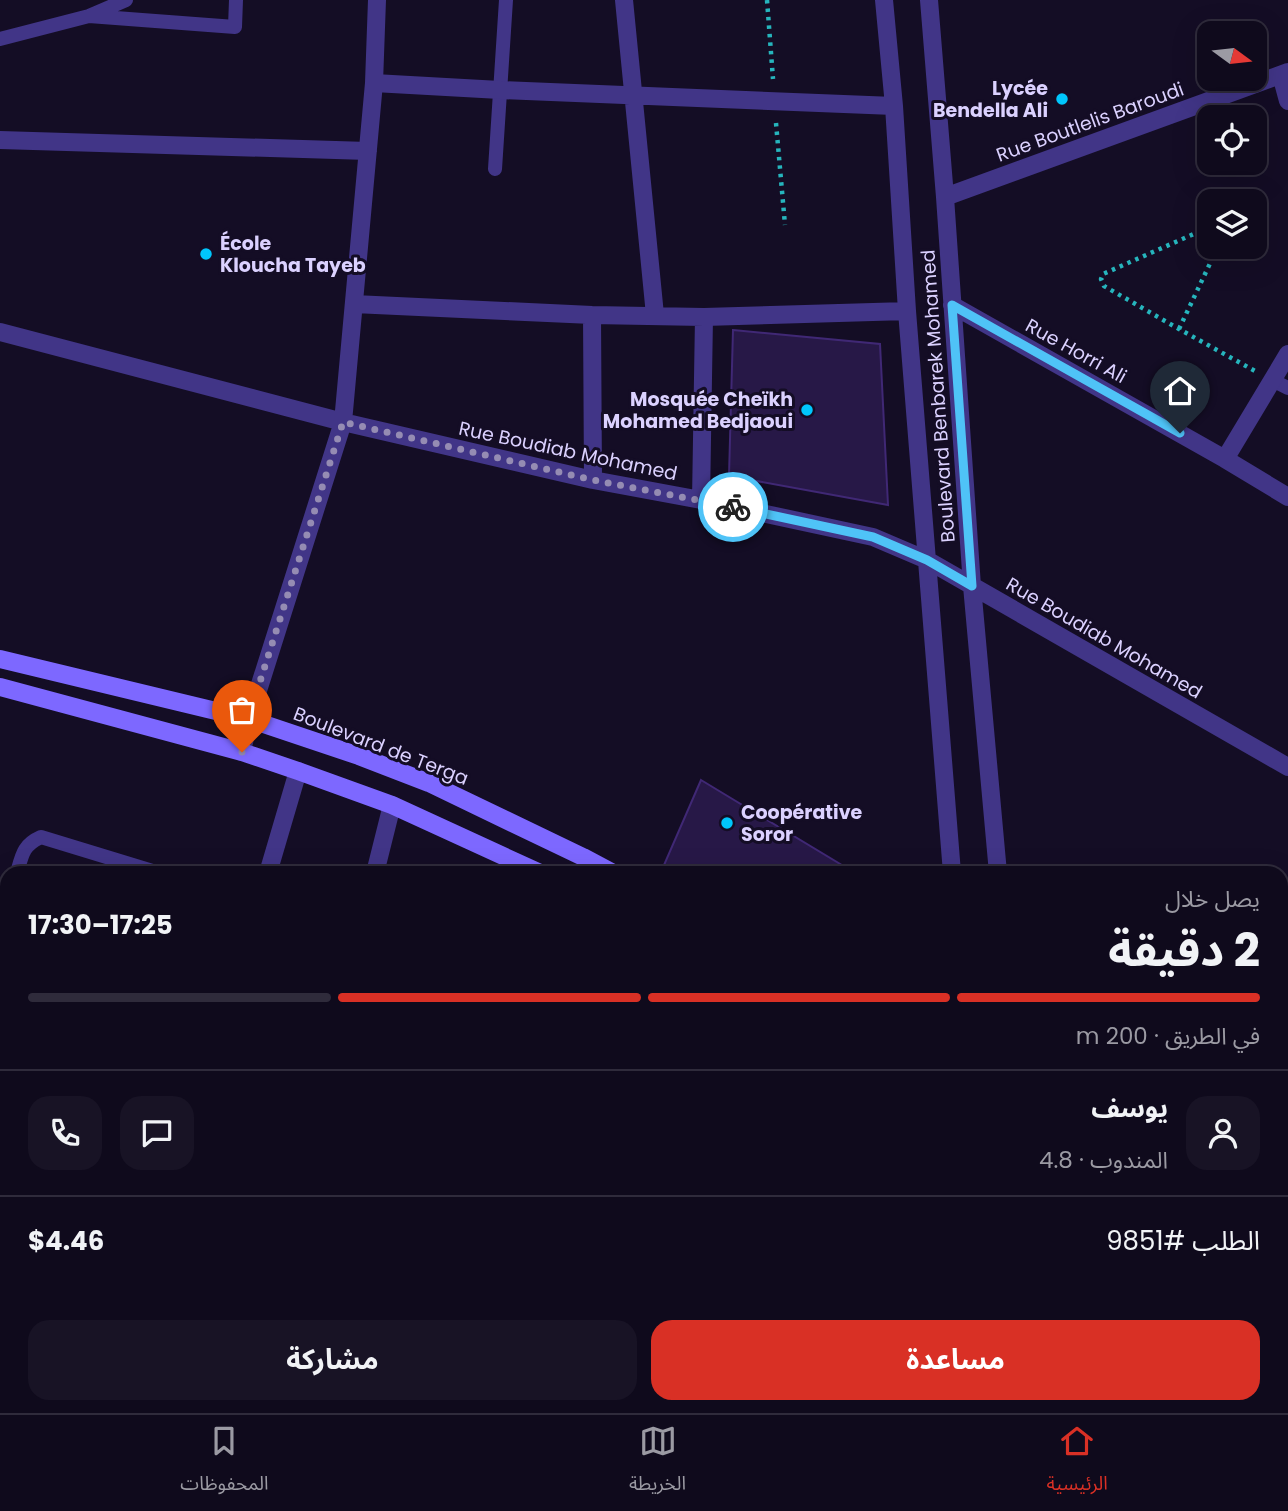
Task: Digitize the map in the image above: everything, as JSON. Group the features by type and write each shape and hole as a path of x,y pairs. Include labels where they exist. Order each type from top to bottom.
{"main road":[{"name":"Boulevard de Terga","path":"0,659 248,719 359,756 429,783 601,866"},
{"path":"0,687 242,752 298,771 392,805 525,866"}],"street":[{"path":"242,752 248,719 343,422 368,151 377,0"},
{"path":"624,0 655,315"},
{"name":"Boulevard Benbarek Mohamed","path":"884,0 951,866"},
{"name":"Boulevard Benbarek Mohamed","path":"929,0 972,586 997,866"},
{"path":"1285,73 1288,101"},
{"name":"Rue Boutlelis Baroudi","path":"945,197 1285,73"},
{"path":"373,83 894,106"},
{"path":"0,139 368,151"},
{"path":"354,304 592,315 704,317 907,310"},
{"name":"Rue Horri Ali","path":"952,305 1225,459 1288,498"},
{"path":"592,315 593,480"},
{"path":"701,500 704,317"},
{"name":"Rue Boudiab Mohamed","path":"0,332 343,422 593,480 873,537 927,560 1288,767"},
{"path":"1225,459 1288,354"},
{"path":"270,866 298,771"},
{"path":"377,866 392,805"}],"lane":[{"path":"0,39 89,16 126,0"},
{"path":"89,16 235,27 236,0"},
{"path":"495,169 506,0"},
{"path":"1272,380 1288,388"},
{"path":"18,866 22,852 30,842 41,837 136,866"}],"path":[{"path":"1197,233 1103,274 1101,279 1104,286 1272,380"},
{"path":"1179,329 1212,259"}],"building":[{"name":"Mosquée Cheïkh Mohamed Bedjaoui","path":"733,330 880,344 888,505 729,476"},
{"name":"Coopérative Soror","path":"701,780 843,866 666,866 664,865"}],"way so far":[{"path":"242,752 248,719 343,422 593,480 733,507"}],"place":[{"name":"Lycée Bendella Ali","path":"1062,99"},
{"name":"École Kloucha Tayeb","path":"206,254"},
{"name":"Mosquée Cheïkh Mohamed Bedjaoui","path":"807,410"},
{"name":"Coopérative Soror","path":"727,823"}],"route":[{"path":"733,507 873,537 927,560 972,586 952,305 1180,433"}]}
